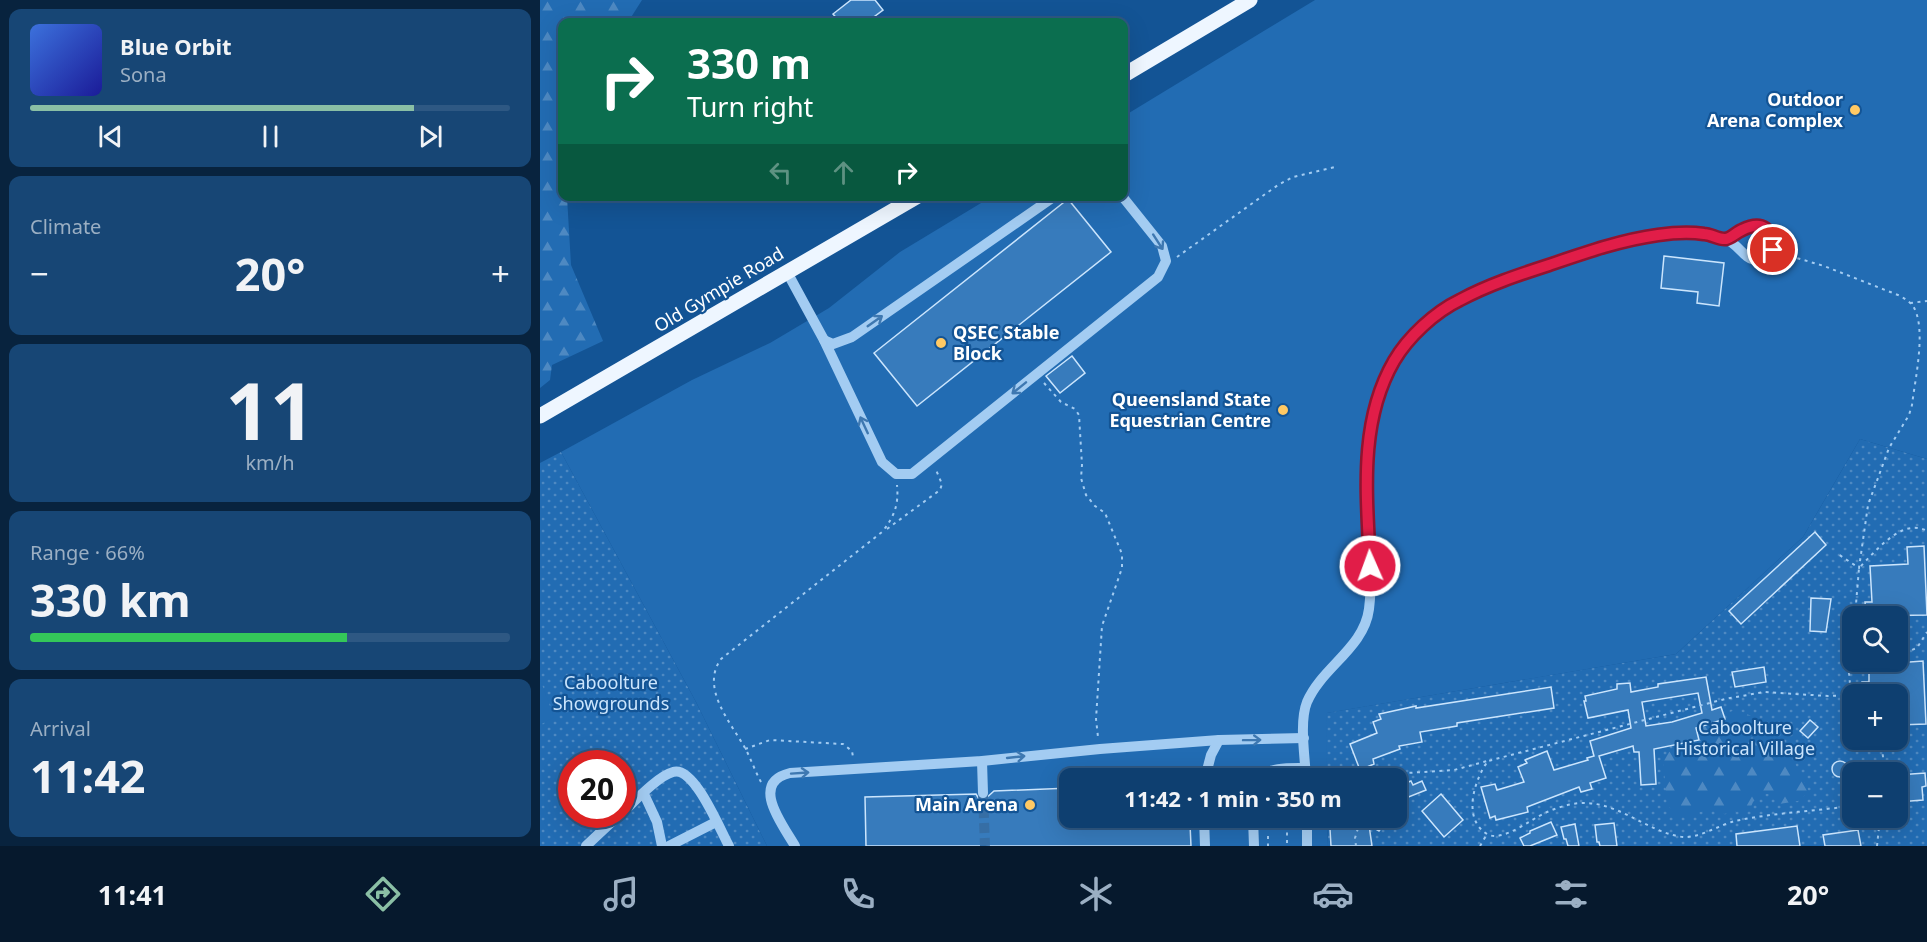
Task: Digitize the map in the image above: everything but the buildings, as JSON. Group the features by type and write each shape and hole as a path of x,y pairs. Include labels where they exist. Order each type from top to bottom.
{"main road":[{"path":"1128,73 1250,0"},
{"name":"Old Gympie Road","path":"540,416 909,201"}],"street":[{"path":"824,340 833,344 852,337 1047,201"},
{"path":"786,272 824,340 882,462 896,474 912,474 1158,276 1166,261 1162,246 1126,201"},
{"path":"1305,768 1306,704 1326,672 1362,632 1369,612 1371,585 1367,457 1370,426 1384,381 1395,360 1416,331 1458,300 1509,278 1598,248 1659,235 1704,234 1726,239 1753,260 1765,259 1773,250 1774,240 1770,232 1763,227 1753,225 1726,239"},
{"path":"795,846 769,800 772,786 781,775 790,773 1219,740 1304,738"},
{"path":"1208,768 1219,740"},
{"path":"982,760 983,793"},
{"path":"636,801 664,777 681,771 689,776 697,786 729,846"},
{"path":"644,794 657,822 662,846"},
{"path":"669,846 716,822"},
{"path":"586,846 606,828"},
{"path":"1204,828 1205,846"},
{"path":"1253,828 1254,846"},
{"path":"1307,828 1307,846"}],"path":[{"path":"1166,261 1180,256 1278,185 1293,177 1335,167"},
{"path":"1773,250 1824,266 1898,295 1915,308 1921,321 1922,336 1912,405 1905,422 1889,448 1868,505 1855,606"},
{"path":"1910,303 1927,301"},
{"path":"1036,374 1061,402 1075,409 1078,415 1081,478 1086,495 1105,513 1122,554 1122,568 1102,626 1096,720 1100,749"},
{"path":"772,786 760,782 745,748 720,703 713,681 714,669 721,659 882,532 940,490 942,484 940,476 930,460"},
{"path":"882,532 893,519 897,507 896,474"},
{"path":"1859,568 1897,533 1910,527 1923,528 1927,531"},
{"path":"1838,554 1859,568"},
{"path":"1908,652 1917,648 1927,632"},
{"path":"1407,774 1454,770 1605,729 1764,692 1842,696"},
{"path":"745,748 770,740 843,744 852,751 854,768"},
{"path":"1488,761 1479,773 1474,792 1473,810 1478,825 1487,834 1495,837 1504,835 1562,806 1580,803 1596,804 1621,811 1663,831 1683,837 1735,821 1842,807"},
{"path":"1287,828 1287,846"},
{"path":"1356,846 1355,838 1358,828"},
{"path":"1877,846 1879,828"},
{"path":"1480,846 1487,834"},
{"path":"1268,836 1268,846"}],"green space":[{"path":"540,0 642,0 631,18 558,18 558,201 567,201 571,265 603,341 552,365 550,380 540,388"},
{"name":"Queensland State Equestrian Centre","path":"1315,0 1927,0 1927,459 1860,439 1803,537 1676,654 1327,713 1326,768 1059,768 1059,828 1327,828 1328,846 767,846 696,702 561,452 692,380 770,343 829,308 900,252 984,201 1128,201 1128,114"},
{"name":"Caboolture Historical Village","path":"1860,439 1927,459 1927,846 1328,846 1327,828 1407,828 1407,768 1326,768 1326,713 1676,654 1803,537"},
{"name":"Caboolture Showgrounds","path":"561,452 696,702 767,846 540,846 540,463"},
{"path":"540,679 554,717 540,725"},
{"path":"1735,710 1760,722 1781,742 1809,792 1798,801 1779,804 1771,794 1761,794 1750,809 1724,814 1718,809 1699,812 1690,818 1676,816 1667,804 1663,759 1668,752 1701,741 1699,728 1727,720 1727,713"}],"tunnel":[{"path":"983,793 985,846"}],"place":[{"name":"Outdoor Arena Complex","path":"1855,110"},
{"name":"QSEC Stable Block","path":"941,343"},
{"name":"Queensland State Equestrian Centre","path":"1283,410"},
{"name":"Main Arena","path":"1030,805"}],"route":[{"path":"1370,566 1367,457 1370,426 1379,392 1395,360 1416,331 1458,300 1509,278 1598,248 1659,235 1704,234 1726,239 1753,225 1763,227 1770,232 1774,240 1773,250"}]}
